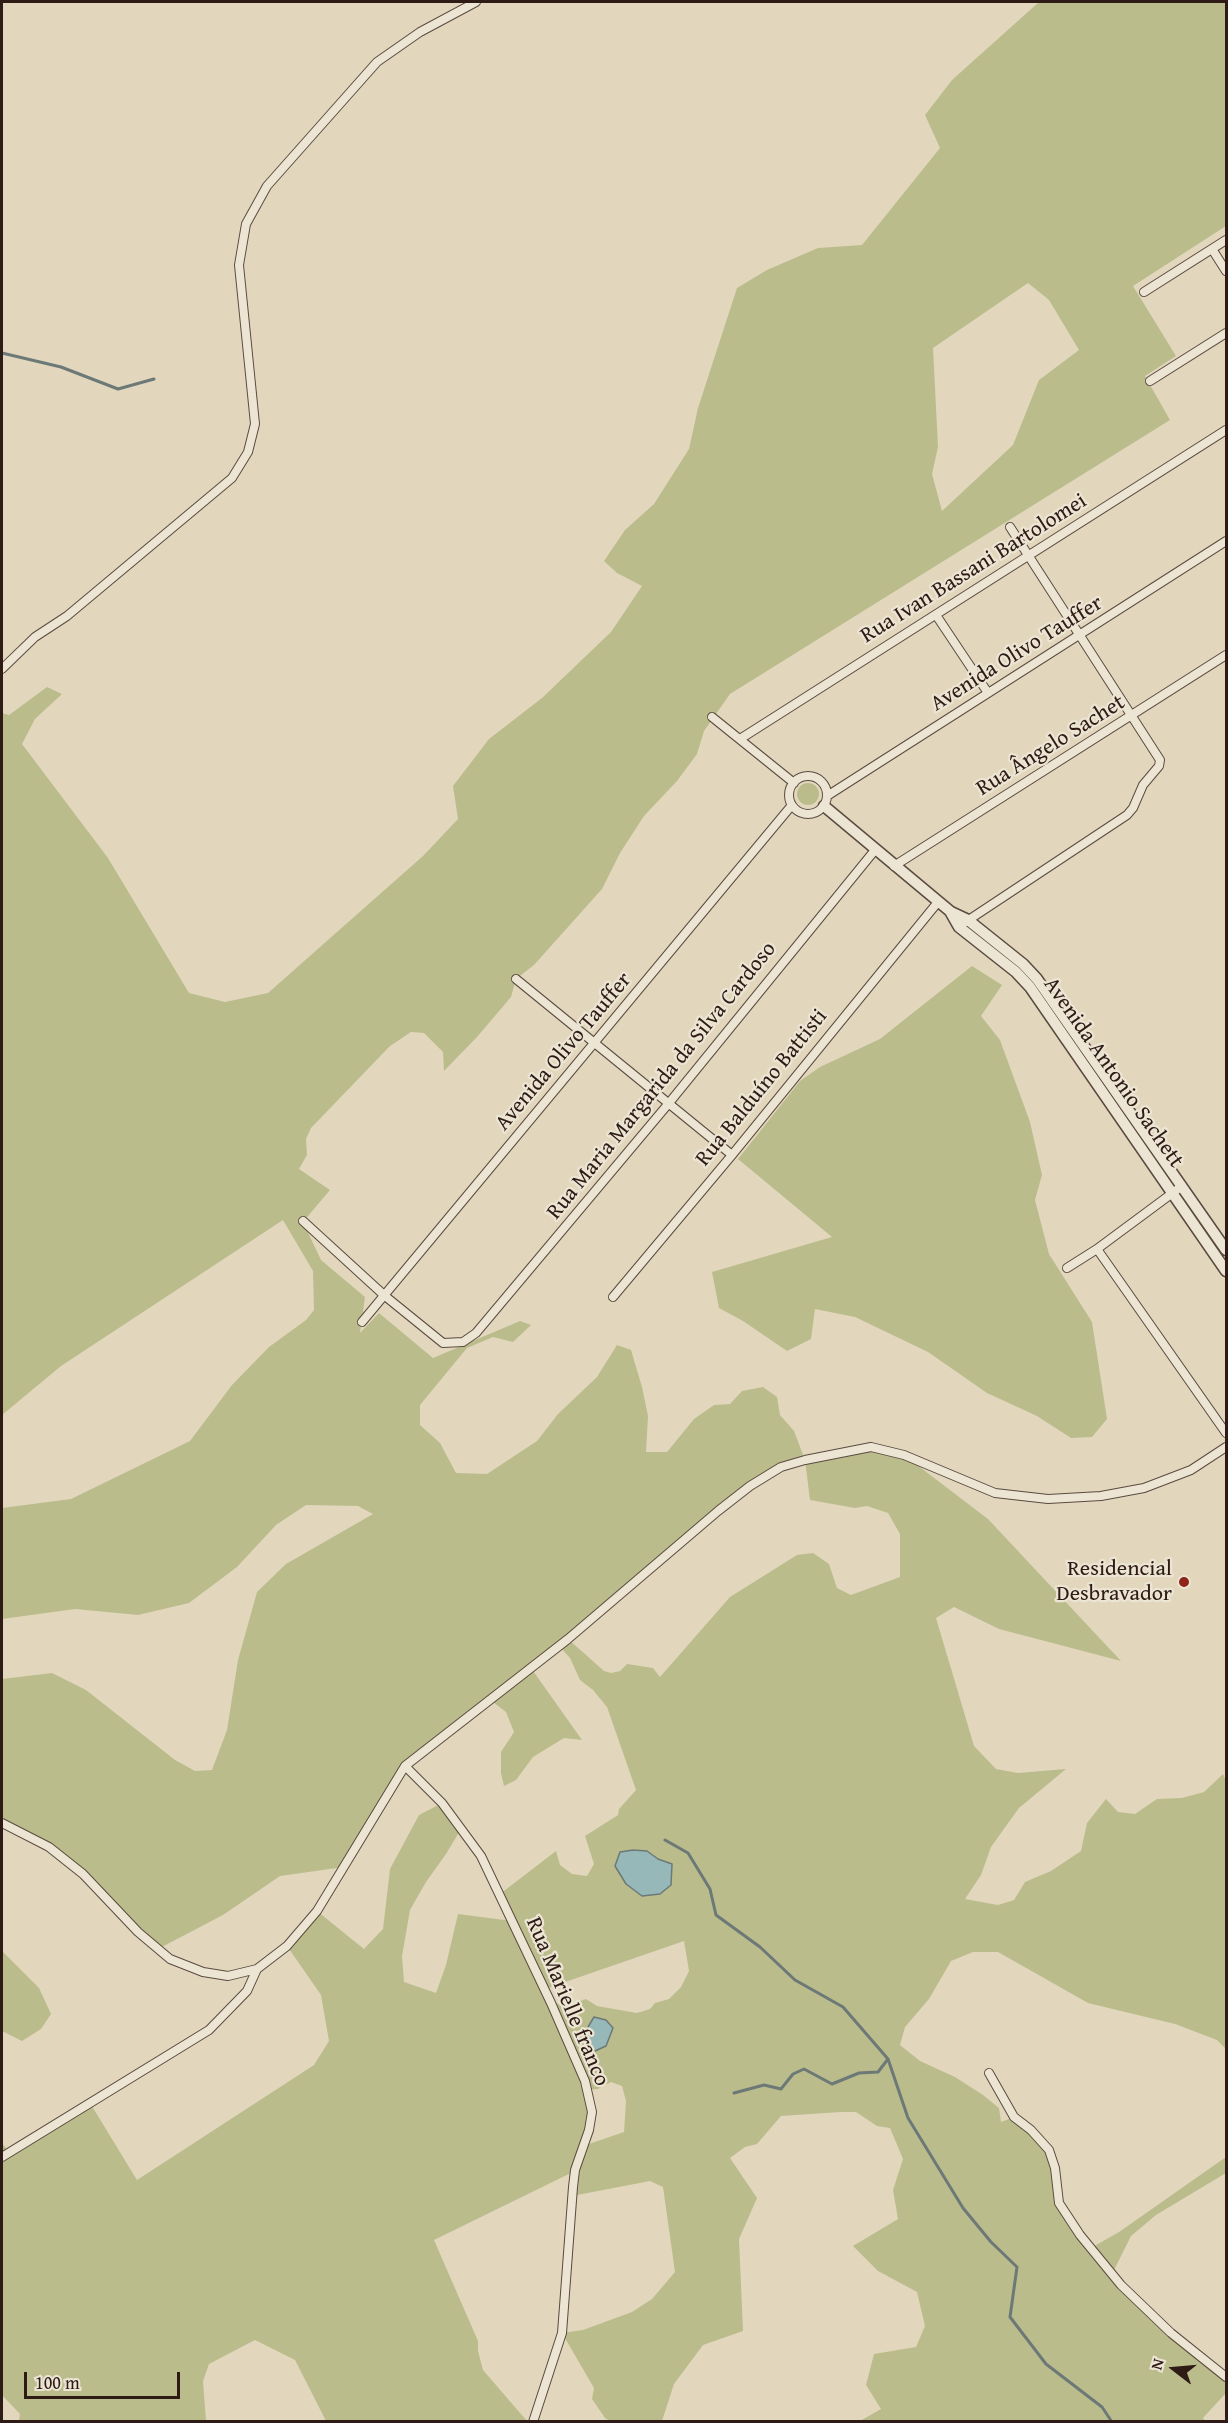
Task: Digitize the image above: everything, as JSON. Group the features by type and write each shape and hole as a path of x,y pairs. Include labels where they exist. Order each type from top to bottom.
{"street":[{"path":"2,669 35,637 68,616 232,478 248,452 255,424 239,265 246,224 267,186 377,62 420,32 476,2"},
{"path":"1144,292 1227,240"},
{"path":"1212,249 1227,272"},
{"path":"1150,381 1227,333"},
{"name":"Rua Ivan Bassani Bartolomei","path":"740,739 1227,430"},
{"path":"964,923 1127,815 1133,808 1143,785 1159,766 1160,760 1010,527"},
{"name":"Avenida Olivo Tauffer","path":"825,801 988,693 1227,542"},
{"path":"936,615 988,693"},
{"name":"Rua Ângelo Sachet","path":"894,866 1227,656"},
{"path":"712,717 794,783"},
{"path":"808,776 816,777 822,782 825,801 818,811 804,813 792,805 790,793 794,783 808,776"},
{"name":"Avenida Antonio Sachett","path":"825,801 875,850 964,923 1030,987 1073,1039 1178,1189 1201,1212 1227,1250"},
{"name":"Avenida Olivo Tauffer","path":"362,1322 792,805"},
{"name":"Rua Maria Margarida da Silva Cardoso","path":"385,1296 443,1343 463,1342 476,1333 669,1103 875,850"},
{"name":"Rua Balduíno Battisti","path":"613,1297 938,902"},
{"path":"516,979 732,1155"},
{"path":"1067,1268 1097,1250 1178,1189"},
{"name":"Avenida Antonio Sachett","path":"1178,1189 1191,1219 1227,1271"},
{"path":"1191,1219 1201,1212"},
{"path":"303,1221 385,1296"},
{"path":"1097,1250 1227,1433"},
{"path":"2,1823 49,1847 83,1874 138,1932 170,1959 203,1972 228,1976 257,1969 287,1946 317,1911 405,1766 568,1639 718,1511 750,1486 781,1467 871,1447 904,1455 995,1493 1048,1499 1101,1496 1144,1488 1191,1470 1227,1447"},
{"name":"Rua Marielle franco","path":"405,1766 442,1803 481,1856 533,1964 585,2081 592,2112 590,2130 575,2170 562,2333 533,2421"},
{"path":"2,2157 209,2030 247,1991 257,1969"},
{"path":"989,2073 1014,2117 1031,2130 1049,2150 1055,2168 1059,2203 1086,2241 1130,2293 1171,2333 1227,2377"}],"green space":[{"path":"1039,2 1226,2 1226,226 1133,286 1176,356 1145,376 1170,420 730,694 704,731 697,754 677,781 644,816 620,853 602,889 534,965 516,979 511,997 477,1037 444,1071 443,1052 424,1033 411,1032 390,1046 311,1128 306,1139 307,1155 299,1169 330,1190 303,1222 321,1260 365,1297 360,1333 379,1313 433,1358 520,1321 531,1325 513,1342 493,1337 467,1348 420,1405 420,1425 440,1443 456,1473 487,1474 537,1441 558,1414 597,1377 617,1345 631,1350 642,1387 648,1416 646,1452 667,1452 694,1419 714,1405 730,1404 742,1391 763,1387 777,1397 780,1415 794,1431 805,1460 871,1447 904,1455 988,1519 1121,1661 999,1629 954,1607 936,1618 974,1746 996,1769 1018,1773 1066,1769 1019,1808 991,1847 981,1875 965,1899 998,1905 1014,1900 1025,1882 1051,1871 1081,1851 1087,1823 1106,1799 1118,1812 1135,1814 1157,1799 1182,1798 1204,1792 1223,1774 1226,1781 1226,2049 1217,2040 1175,2024 1088,2003 998,1952 973,1952 951,1961 929,1999 905,2027 900,2045 920,2061 955,2077 983,2095 999,2108 1001,2122 1014,2117 1049,2150 1059,2203 1091,2248 1119,2232 1226,2157 1226,2173 1156,2215 1131,2236 1112,2274 1121,2285 1226,2377 1226,2393 1203,2418 1205,2421 860,2421 881,2409 866,2385 874,2354 916,2347 925,2326 917,2292 878,2271 853,2246 898,2219 893,2190 903,2159 890,2128 877,2126 856,2112 841,2112 781,2116 757,2144 745,2147 730,2158 757,2198 739,2239 743,2331 703,2345 674,2384 662,2421 610,2421 605,2418 592,2399 594,2388 562,2333 583,2330 632,2312 652,2299 675,2272 663,2187 650,2181 572,2196 575,2171 434,2240 478,2341 483,2370 527,2421 326,2421 295,2360 255,2340 209,2364 203,2381 206,2421 19,2421 20,2414 2,2395 2,2143 9,2152 90,2103 137,2180 314,2065 329,2041 321,1995 287,1946 317,1911 364,1949 383,1929 390,1869 419,1815 442,1803 461,1829 410,1910 402,1956 404,1982 436,1993 446,1965 458,1914 512,1921 500,1894 556,1851 560,1865 572,1874 587,1876 594,1864 585,1836 618,1815 619,1809 636,1790 607,1707 593,1690 580,1680 570,1658 559,1646 531,1668 582,1740 564,1738 533,1757 516,1780 504,1786 501,1773 501,1752 514,1732 506,1712 489,1699 405,1766 344,1867 280,1876 223,1915 158,1949 49,1847 2,1823 2,1679 52,1673 86,1690 175,1760 195,1771 212,1770 227,1730 238,1660 257,1592 286,1564 373,1514 358,1506 306,1505 276,1525 237,1567 189,1603 138,1615 75,1609 2,1619 2,1508 71,1499 190,1441 232,1385 269,1347 306,1320 314,1310 313,1271 283,1220 61,1366 2,1415 2,713 9,715 47,687 62,694 35,719 22,744 108,858 189,993 225,1002 268,993 423,856 458,819 453,786 489,739 542,698 611,632 642,586 617,573 604,561 625,530 654,504 689,449 698,408 737,288 767,270 818,248 862,245 940,148 925,115 952,80","holes":["1028,283 1049,300 1079,350 1039,380 1013,445 942,511 932,474 938,447 933,348","805,1460 810,1500 855,1508 867,1506 888,1513 900,1534 900,1577 851,1595 837,1588 829,1564 813,1553 797,1555 730,1597 660,1677 653,1668 627,1664 620,1671 611,1673 604,1671 568,1639 750,1486 781,1467","647,1851 658,1859 671,1884 660,1894 642,1896","684,1941 689,1971 681,1987 669,1999 655,2003 650,2009 637,2013 597,2006 586,1999 569,2005 551,2003 545,1989","611,2082 622,2086 626,2101 624,2132 583,2146 592,2112 587,2090 598,2089"]},
{"path":"808,783 816,786 819,794 816,802 808,805 800,802 797,794 800,786"},
{"path":"972,966 1002,985 981,1016 1000,1040 1030,1122 1042,1175 1035,1200 1049,1254 1092,1322 1107,1419 1092,1437 1071,1438 1037,1416 987,1393 928,1352 855,1317 815,1309 811,1339 787,1351 743,1321 719,1308 712,1272 832,1237 738,1159 800,1081 820,1067 880,1039"},
{"path":"2,1951 39,1988 51,2014 41,2029 22,2041 2,2031"}],"water":[{"path":"647,1851 658,1859 672,1864 671,1885 660,1894 642,1896 626,1884 615,1866 620,1852"},
{"path":"594,2017 606,2020 613,2028 606,2046 595,2051 589,2044 585,2032"}],"waterway":[{"path":"2,353 61,367 118,389 154,379"},
{"path":"665,1840 688,1853 710,1889 716,1915 760,1947 795,1980 843,2007 888,2059 908,2118 963,2208 991,2242 1017,2267 1010,2317 1046,2364 1102,2407 1112,2422"},
{"path":"734,2093 764,2085 781,2089 793,2074 804,2069 832,2084 859,2073 878,2072 888,2059"}],"place":[{"name":"Residencial Desbravador","path":"1184,1582"}]}
